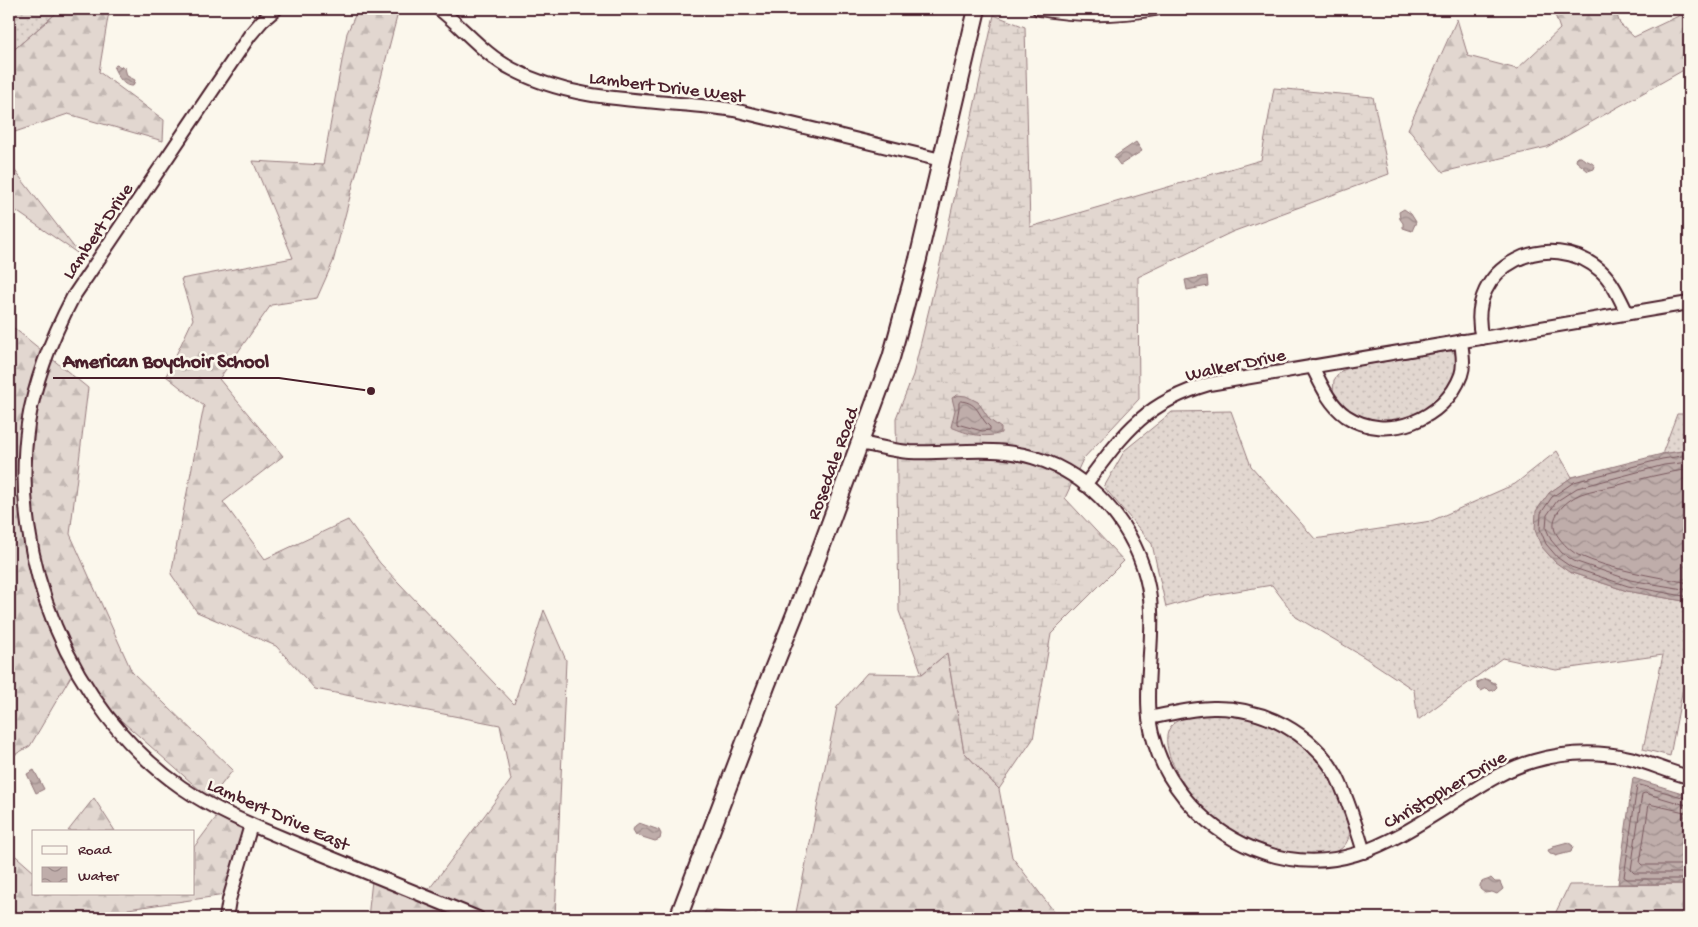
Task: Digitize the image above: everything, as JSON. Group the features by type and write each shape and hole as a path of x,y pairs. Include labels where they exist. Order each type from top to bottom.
{"street":[{"name":"Lambert Drive","path":"26,443 34,393 42,364 56,329 73,297 237,55 262,21 276,9"},
{"name":"Lambert Drive West","path":"439,9 495,59 512,70 552,85 602,97 703,105 734,110 941,160"},
{"name":"Rosedale Road","path":"678,918 860,443 890,358 921,249 977,9"},
{"path":"1038,9 1076,14 1105,15 1155,9"},
{"path":"1482,338 1479,328 1479,308 1482,295 1488,283 1510,263 1525,256 1542,252 1577,256 1590,262 1602,271 1612,283 1627,313"},
{"name":"Walker Drive","path":"1085,485 1130,428 1146,414 1168,400 1189,390 1209,384 1689,302"},
{"name":"Walker Drive","path":"1312,366 1328,398 1347,416 1359,423 1374,426 1391,427 1407,425 1423,419 1436,410 1456,388 1462,374 1461,341"},
{"name":"Lambert Drive East","path":"26,443 25,491 29,531 36,566 51,615 61,640 78,671 96,701 116,728 158,769 205,803 251,825 478,918"},
{"name":"Christopher Drive","path":"860,443 910,452 990,450 1014,453 1056,466 1085,485 1105,503 1120,521 1132,541 1142,563 1148,585 1151,609 1150,718 1159,757 1182,796 1198,813 1222,832 1256,850 1298,860 1342,858 1364,852 1399,837 1495,776 1536,760 1575,754 1606,754 1630,758 1689,777"},
{"name":"Christopher Drive","path":"1150,718 1204,709 1236,709 1275,720 1292,730 1309,742 1324,758 1336,776 1344,793 1364,852"},
{"path":"226,918 229,900 251,825"}],"green space":[{"path":"9,9 61,9 9,54"},
{"path":"61,9 114,9 108,17 99,72 164,120 163,141 68,114 9,134 9,54"},
{"path":"358,9 399,9 333,262 317,298 271,305 219,379 283,456 223,502 265,559 348,520 380,563 514,704 544,610 566,660 555,918 368,918 372,880 421,900 511,780 500,725 315,689 276,646 197,612 171,574 204,406 166,376 193,319 181,279 293,258 253,161 323,165 347,33"},
{"path":"1553,9 1615,9 1620,24 1634,37 1689,11 1689,67 1547,147 1443,172 1408,129 1457,19 1468,56 1517,69 1560,29"},
{"path":"994,15 1025,27 1030,227 1261,160 1274,88 1373,97 1389,174 1232,232 1138,277 1139,399 1083,459 1065,498 1124,561 1051,634 1033,739 999,789 964,752 947,653 922,674 899,611 896,418 913,375 940,264"},
{"path":"9,163 80,255 9,206"},
{"path":"9,324 88,388 70,534 132,672 233,770 210,799 71,676 30,746 9,758"},
{"path":"1449,351 1454,352 1458,361 1457,375 1437,403 1403,421 1384,422 1361,416 1341,405 1333,393 1334,380 1341,371 1352,367"},
{"path":"1231,411 1251,466 1315,539 1431,521 1515,484 1557,451 1572,477 1549,493 1569,572 1627,591 1689,602 1689,656 1670,756 1643,749 1663,655 1556,670 1502,658 1418,720 1414,690 1364,657 1296,617 1272,585 1201,597 1166,607 1152,544 1104,487 1125,450 1172,412"},
{"path":"1677,414 1689,414 1689,450 1662,454"},
{"path":"947,653 964,752 999,789 1012,857 1059,918 795,918 837,707 867,673 922,674"},
{"path":"1218,714 1261,722 1280,730 1312,754 1336,789 1344,810 1349,837 1341,849 1320,855 1301,855 1258,845 1238,836 1206,812 1181,779 1169,752 1167,740 1169,729 1177,721 1191,717"},
{"path":"94,798 114,830 69,830"},
{"path":"224,807 251,821 225,895 128,909 122,918 9,918 9,850 32,870 32,894 157,895 195,894 195,846"},
{"path":"1689,884 1689,918 1553,918 1569,885"},
{"path":"706,910 779,918 702,918"}],"water":[{"path":"116,65 125,68 127,76 135,80 133,86 126,85 121,80 114,68"},
{"path":"1136,142 1142,151 1120,165 1114,157"},
{"path":"1577,157 1592,163 1595,166 1594,169 1588,171 1576,161"},
{"path":"1404,209 1411,214 1416,222 1412,231 1403,228 1399,212"},
{"path":"1207,276 1208,286 1187,290 1185,280"},
{"path":"957,395 966,396 978,402 990,420 1001,428 1001,433 988,436 976,435 951,427 955,410 952,398"},
{"path":"1689,450 1689,602 1627,591 1569,572 1555,562 1541,546 1535,530 1536,511 1549,493 1572,477 1662,454"},
{"path":"1486,679 1495,683 1497,687 1494,690 1490,691 1487,688 1481,691 1477,687 1477,682"},
{"path":"34,770 44,789 36,793 27,774"},
{"path":"1633,778 1689,795 1689,884 1618,884"},
{"path":"639,823 659,830 661,834 660,839 655,841 636,835 633,830"},
{"path":"1568,842 1573,846 1571,852 1555,856 1550,854 1548,850 1553,848 1553,846"},
{"path":"1491,878 1495,882 1500,882 1503,889 1497,894 1492,892 1485,893 1480,889 1482,882"}],"place":[{"name":"American Boychoir School","path":"371,391"}]}
